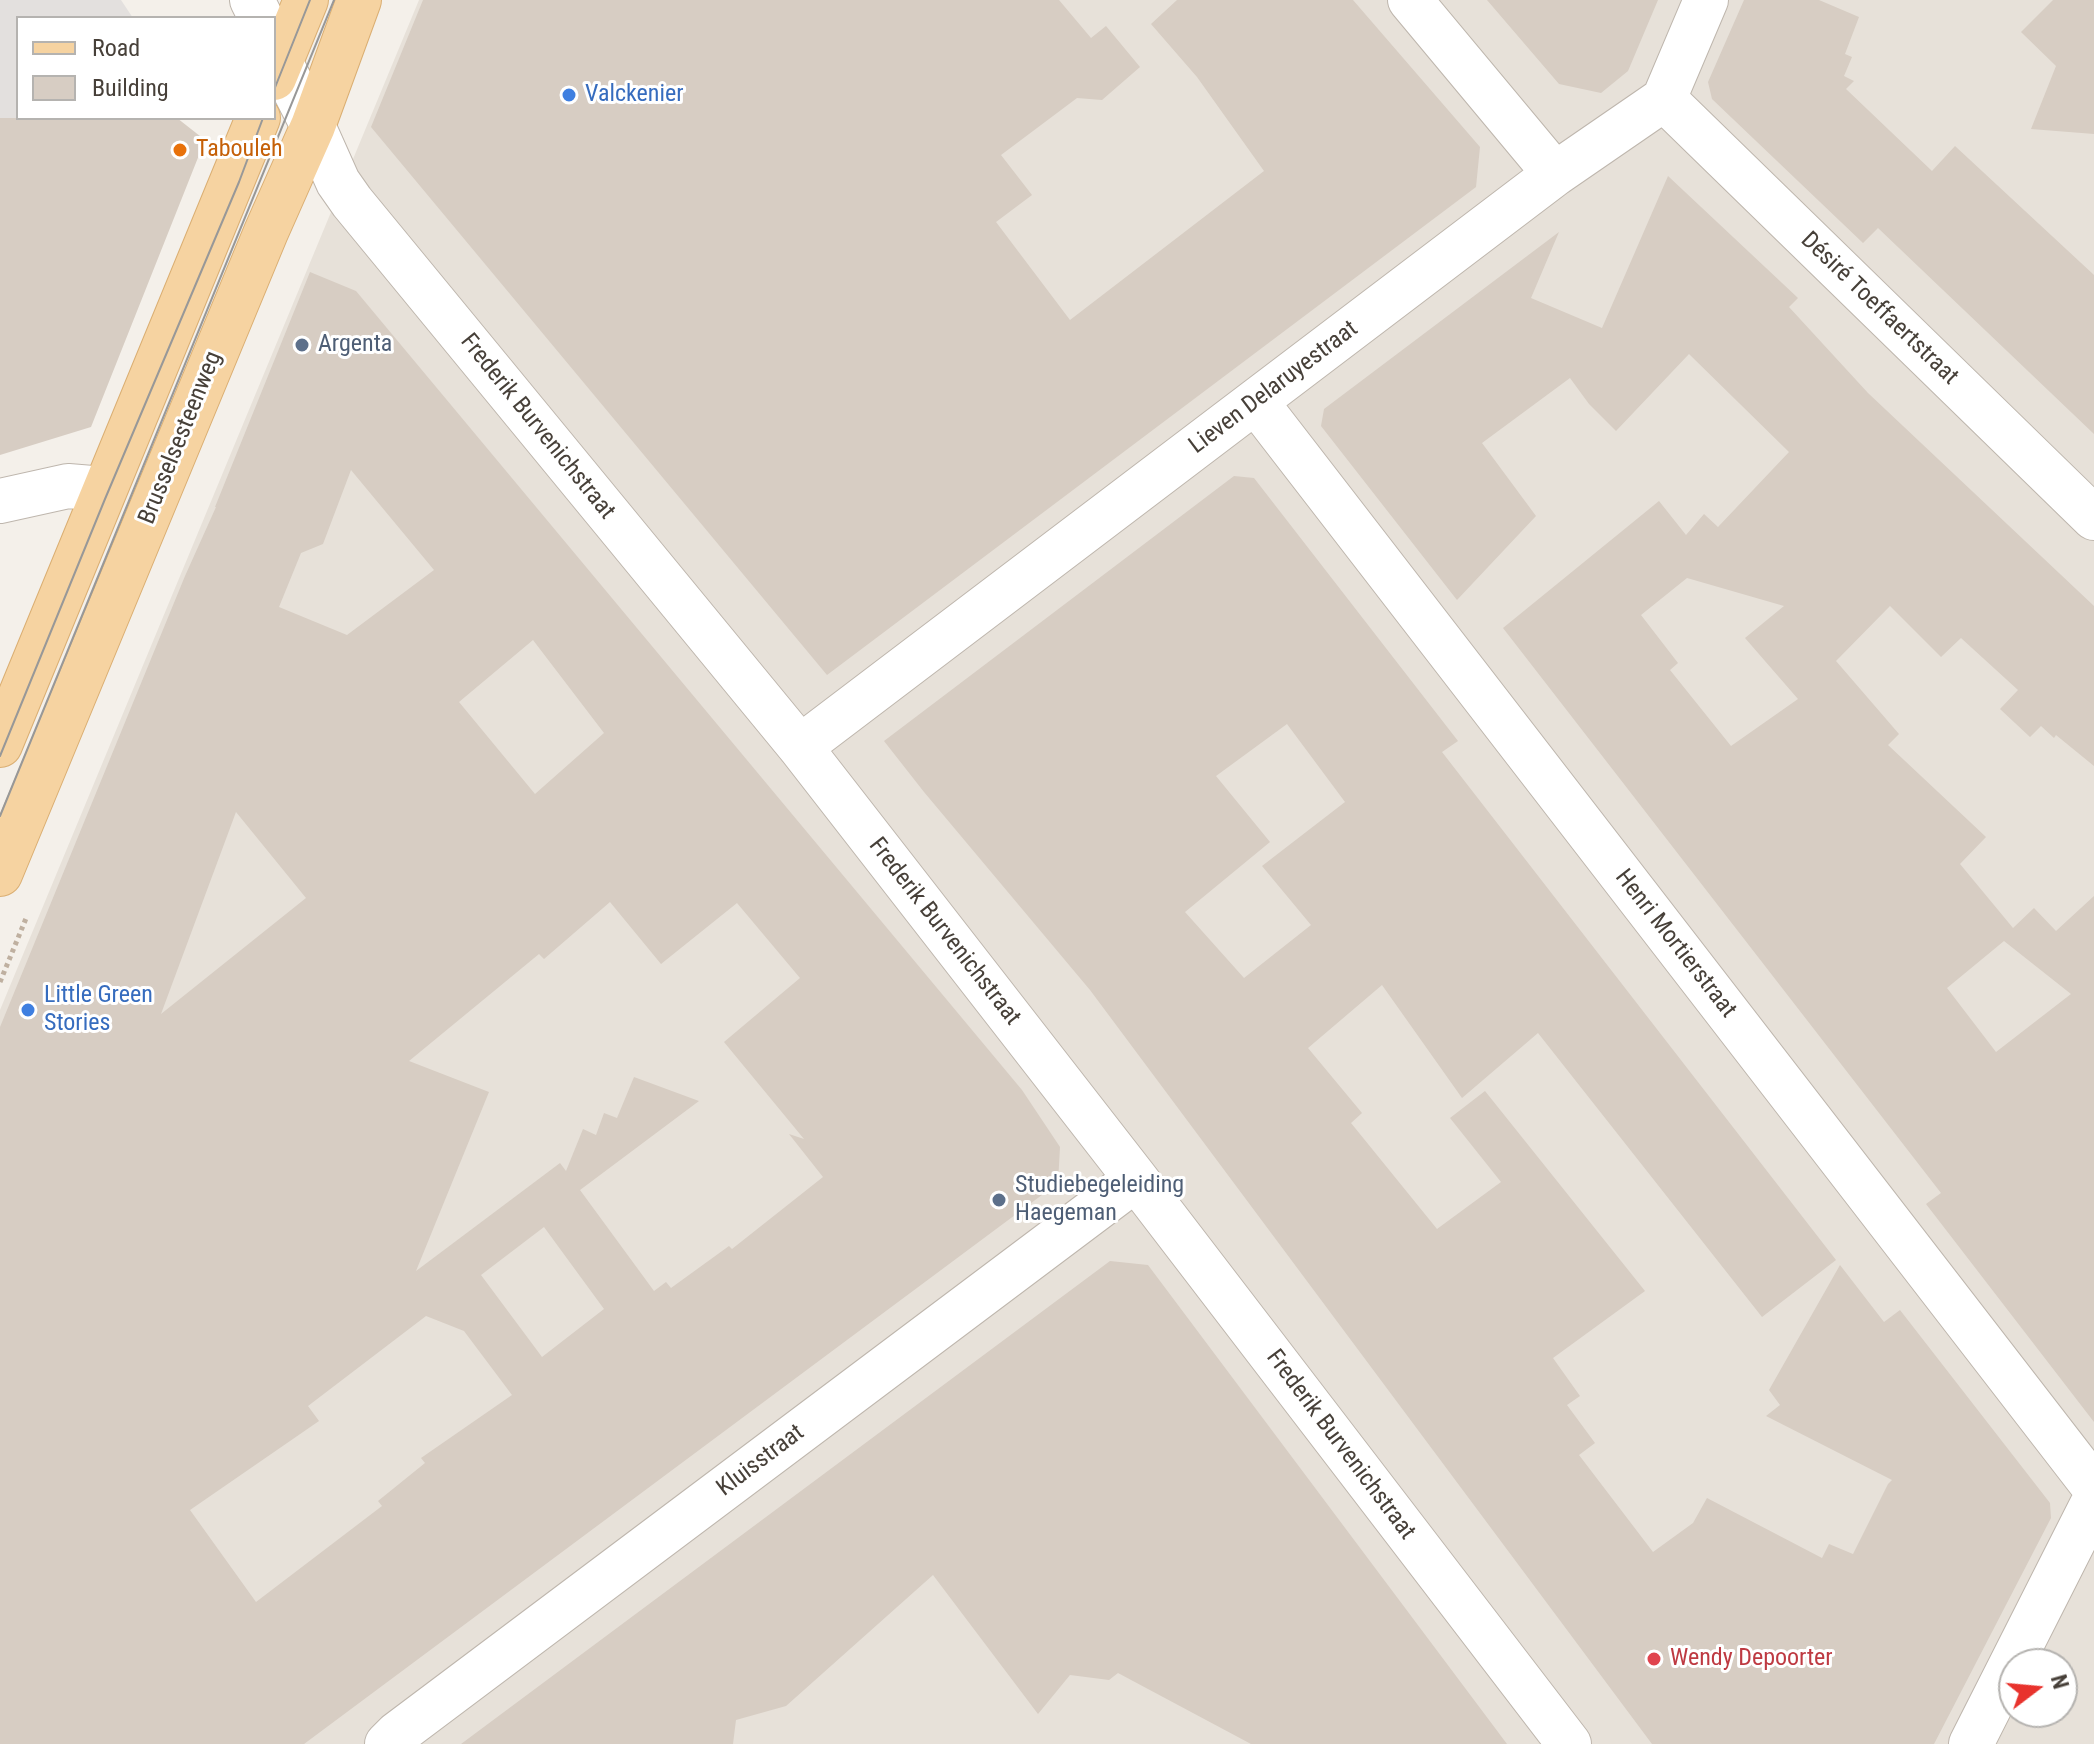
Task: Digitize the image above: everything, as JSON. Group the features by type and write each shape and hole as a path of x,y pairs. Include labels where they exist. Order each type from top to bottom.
{"main road":[{"path":"276,64 306,0"},
{"name":"Brusselsesteenweg","path":"0,874 266,232 313,126 359,0"},
{"name":"Brusselsesteenweg","path":"0,745 257,120"}],"street":[{"path":"1410,0 1555,174"},
{"path":"1664,99 1706,0"},
{"name":"Frederik Burvenichstraat","path":"276,64 313,126 338,182 352,202 800,747 1569,1744"},
{"name":"Lieven Delaruyestraat","path":"800,747 1555,174 1664,99"},
{"name":"Désiré Toeffaertstraat","path":"1664,99 2094,518"},
{"name":"Henri Mortierstraat","path":"1256,402 2094,1487"},
{"path":"0,501 68,486 104,489"},
{"name":"Kluisstraat","path":"387,1744 1136,1179"},
{"path":"1971,1744 2094,1501"}],"shaded area":[{"path":"0,0 121,0 132,16 16,16 18,120 0,199"},
{"path":"419,0 2094,0 2094,1744 0,1744 0,1010"}],"building":[{"path":"423,0 1059,0 1091,38 1106,26 1140,67 1102,100 1077,98 1001,155 1032,195 996,222 1070,320 1264,171 1197,77 1151,24 1177,0 1353,0 1480,147 1476,187 827,675 371,127"},
{"path":"1487,0 1658,0 1628,71 1601,93 1559,84"},
{"path":"1744,0 1819,0 1859,17 1845,54 1852,57 1844,76 1854,81 1846,89 1932,171 1955,146 2094,275 2094,434 1878,228 1863,243 1712,99 1708,82"},
{"path":"2053,0 2094,0 2094,134 2031,129 2056,66 2021,32"},
{"path":"0,118 180,120 205,140 91,427 0,455"},
{"path":"1668,176 1798,298 1789,307 1868,393 2094,606 2094,766 2041,726 2030,737 2000,709 2018,690 1961,638 1941,657 1890,606 1836,661 1899,734 1888,745 1986,837 1960,864 2013,928 2034,908 2056,931 2094,896 2094,1422 1926,1204 1941,1193 1503,628 1659,501 1686,535 1704,514 1718,527 1789,452 1689,354 1616,431 1589,404 1570,378 1482,443 1536,516 1457,600 1321,426 1324,409 1559,232 1531,298 1602,328","holes":["1687,578 1784,606 1745,638 1798,699 1731,746 1670,670 1678,663 1641,615","2004,941 2071,994 1996,1052 1947,988"]},
{"path":"310,272 356,291 1022,1090 1060,1147 1058,1183 304,1744 0,1744 0,1027","holes":["351,470 434,570 347,635 279,607 301,553 323,544","533,640 604,733 535,794 459,702","236,812 306,898 161,1014","610,902 661,964 737,903 800,978 724,1042 804,1139 789,1134 823,1177 732,1249 729,1246 671,1288 666,1282 654,1291 580,1190 699,1101 634,1077 617,1118 604,1113 596,1135 583,1129 566,1171 560,1163 416,1271 489,1092 409,1061 539,954 544,959","544,1227 604,1309 542,1357 481,1275","426,1316 464,1331 512,1395 421,1458 425,1463 378,1501 382,1506 256,1602 190,1510 319,1421 308,1406"]},
{"path":"1234,476 1254,478 1458,741 1442,752 1836,1260 1762,1317 1538,1033 1462,1098 1382,985 1308,1048 1362,1113 1351,1123 1437,1229 1501,1182 1450,1118 1485,1091 1645,1291 1553,1358 1580,1396 1567,1405 1595,1443 1579,1455 1653,1552 1693,1523 1707,1498 1822,1558 1829,1544 1853,1554 1892,1480 1766,1416 1780,1405 1769,1390 1840,1265 1884,1322 1900,1310 2050,1503 2051,1518 1934,1744 1652,1744 1090,990 884,741","holes":["1287,724 1345,802 1262,866 1311,925 1244,978 1185,912 1270,842 1216,776"]},
{"path":"1110,1261 1148,1265 1507,1744 1251,1744 1118,1673 1109,1680 1070,1675 1038,1714 933,1575 786,1706 736,1720 733,1744 461,1744"}],"tram line":[{"path":"276,85 310,0"},
{"path":"0,816 334,0"},
{"path":"0,756 262,120"}],"place":[{"name":"Valckenier","path":"569,95"},
{"name":"Tabouleh","path":"180,150"},
{"name":"Argenta","path":"302,345"},
{"name":"Little Green Stories","path":"28,1010"},
{"name":"Studiebegeleiding Haegeman","path":"999,1200"},
{"name":"Wendy Depoorter","path":"1654,1659"}]}
